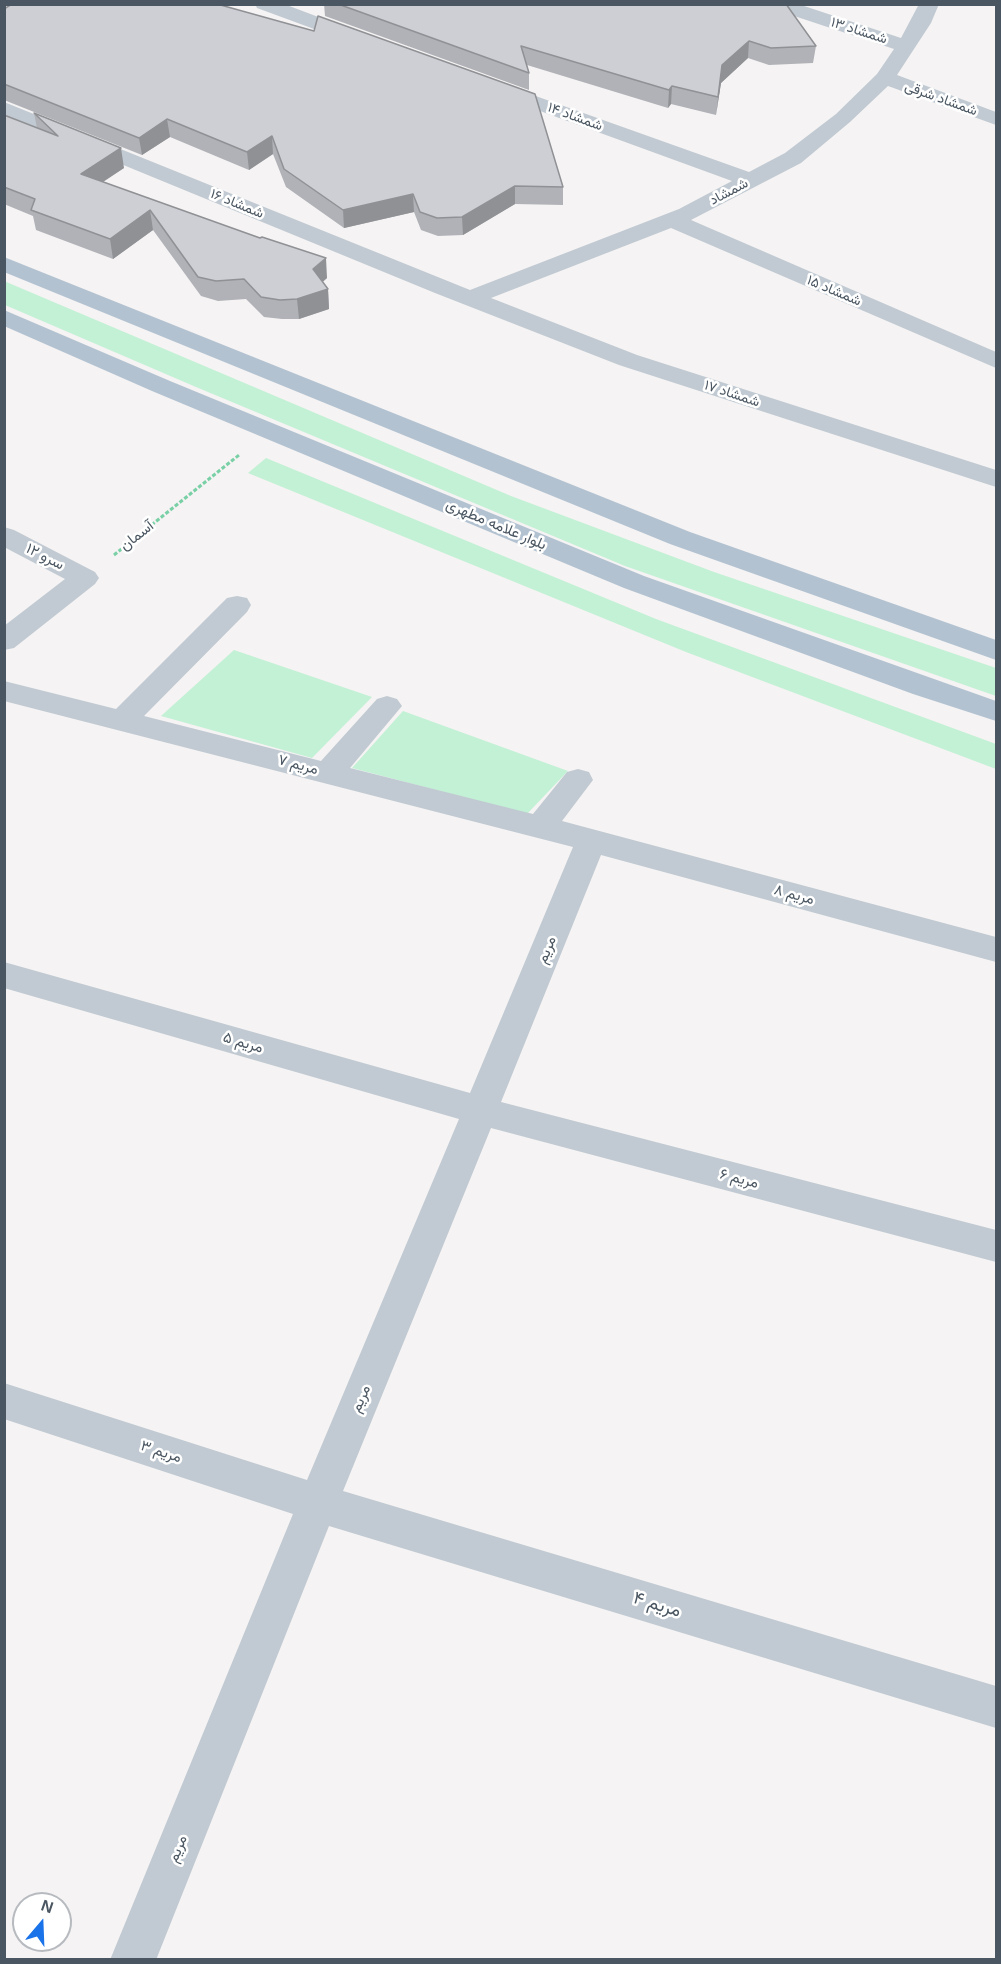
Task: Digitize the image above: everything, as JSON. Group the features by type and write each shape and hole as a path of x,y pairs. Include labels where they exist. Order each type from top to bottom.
{"main road":[{"path":"4,264 680,538 996,650"},
{"name":"بلوار علامه مطهری","path":"4,317 269,431 634,582 923,687 996,711"}],"street":[{"path":"264,4 375,44"},
{"name":"شمشاد ۱۳","path":"777,4 905,46"},
{"name":"شمشاد","path":"471,298 672,220 793,158 843,118 885,78 928,4"},
{"name":"شمشاد شرقی","path":"885,78 996,119"},
{"name":"شمشاد ۱۴","path":"474,80 750,180"},
{"name":"شمشاد ۱۶","path":"4,108 471,298"},
{"name":"شمشاد ۱۵","path":"672,220 996,361"},
{"name":"شمشاد ۱۷","path":"471,298 628,360 996,479"},
{"name":"سرو ۱۲","path":"4,536 85,578"},
{"path":"4,641 85,578"},
{"path":"123,720 237,605"},
{"name":"مریم ۷","path":"4,692 123,720 592,840"},
{"path":"328,772 387,706"},
{"path":"540,827 578,780"},
{"name":"مریم ۸","path":"592,840 996,949"},
{"name":"مریم","path":"133,1959 318,1503 482,1111 592,840"},
{"name":"مریم ۵","path":"4,975 482,1111"},
{"name":"مریم ۶","path":"482,1111 996,1246"},
{"name":"مریم ۳","path":"4,1401 318,1503"},
{"name":"مریم ۴","path":"318,1503 996,1707"}],"path":[{"name":"آسمان","path":"85,578 269,431"}],"green space":[{"path":"4,281 511,496 714,572 996,668 996,696 625,566 196,387 5,305"},
{"path":"266,458 656,619 996,744 996,769 686,652 248,473"},
{"path":"234,650 372,697 312,758 161,716"},
{"path":"403,711 568,771 527,814 352,768"}],"building":[{"path":"12,4 217,4 314,31 318,16 535,94 563,187 515,186 462,217 437,218 420,212 413,194 343,210 284,169 272,136 247,152 167,119 139,138 4,84 4,9"},
{"path":"338,4 786,4 816,46 771,48 749,41 722,65 718,97 672,86 669,90 521,46 529,73"},
{"path":"34,113 121,148 81,174 260,238 326,258 313,269 328,289 297,299 280,300 261,297 244,279 216,281 198,277 150,210 110,239 31,210 35,199 4,187 4,115 58,136"}]}
